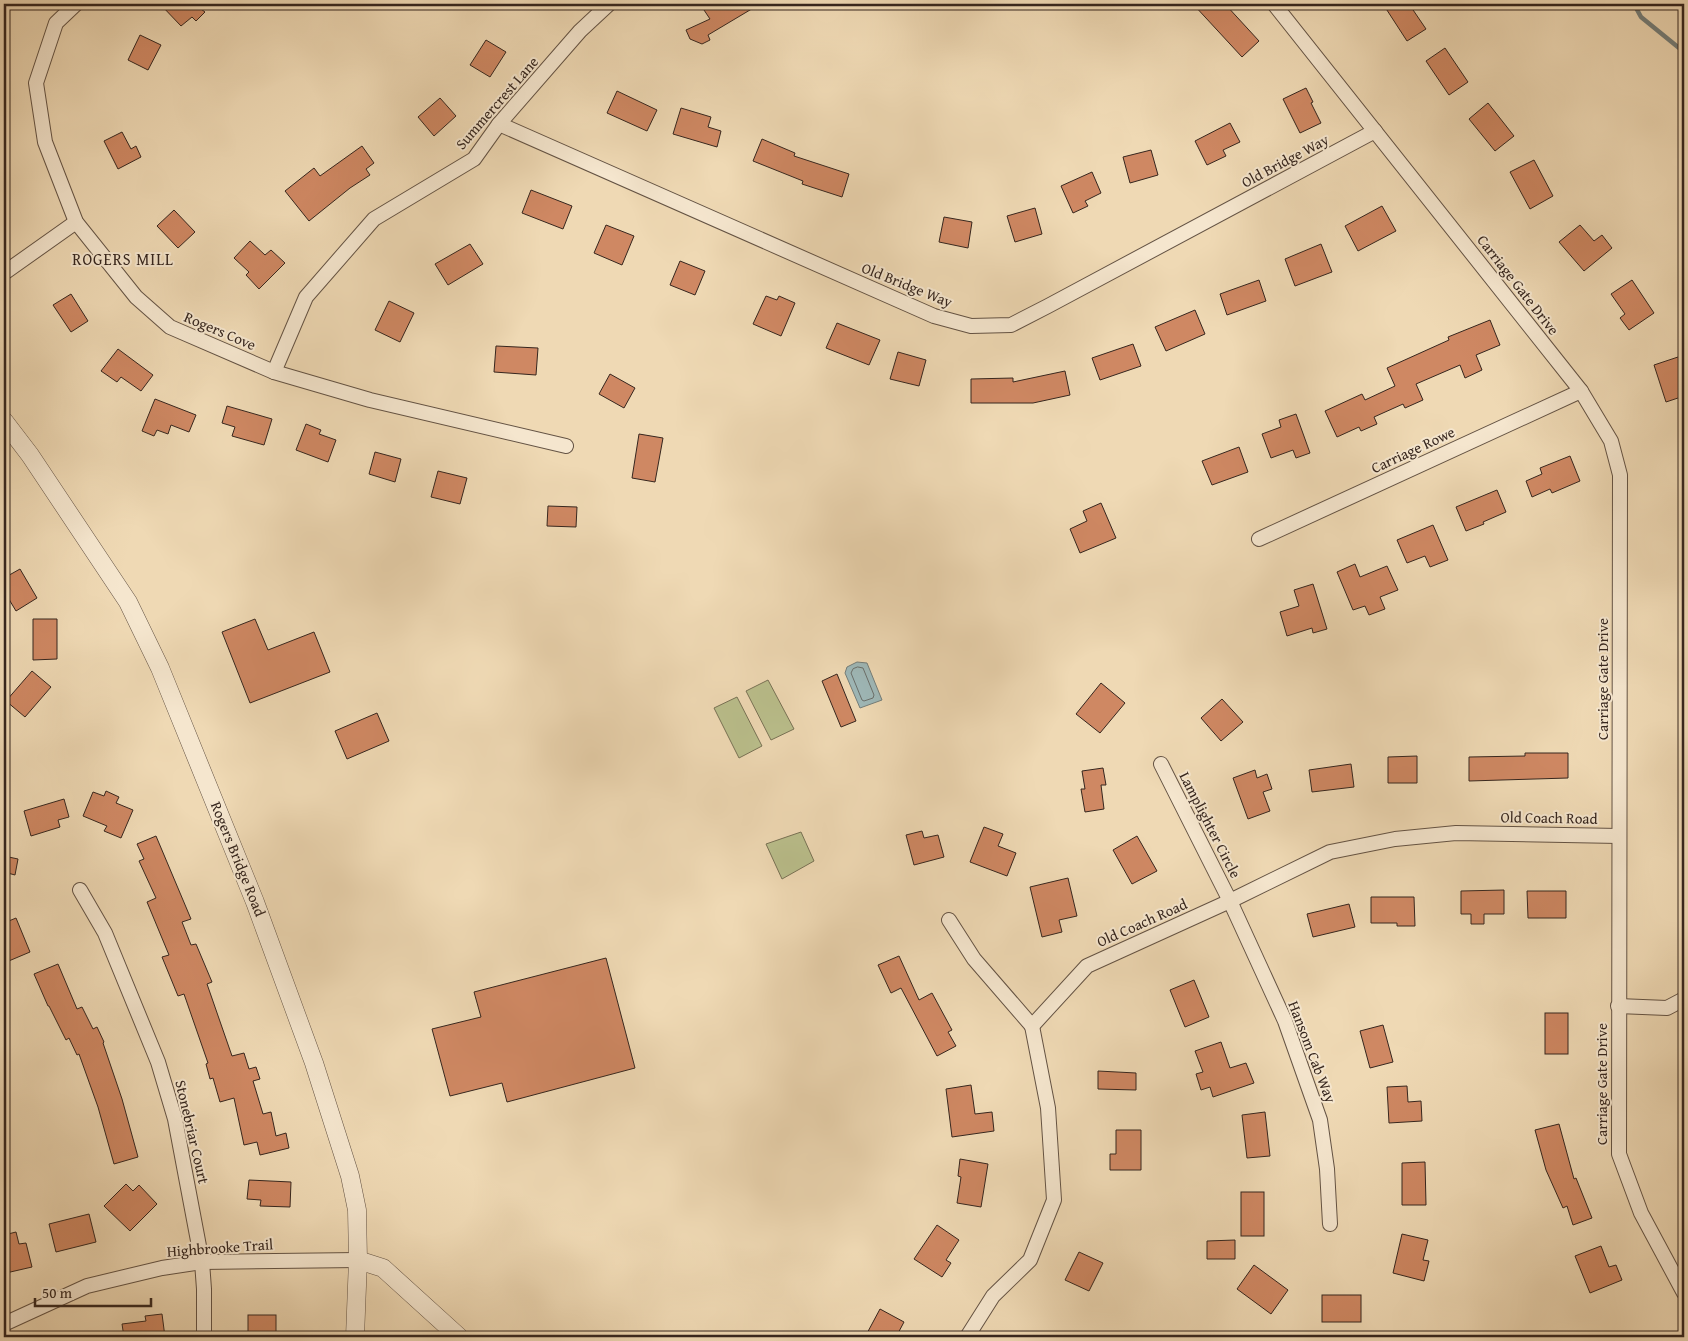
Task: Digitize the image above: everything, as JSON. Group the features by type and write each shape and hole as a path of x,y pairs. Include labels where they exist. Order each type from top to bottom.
{"street":[{"name":"Rogers Cove","path":"76,4 56,23 36,83 45,142 76,222 136,297 170,327 274,372 370,400 566,446"},
{"name":"Summercrest Lane","path":"274,372 306,296 374,219 474,159 499,124 580,31 609,4"},
{"path":"1274,4 1375,131"},
{"name":"Old Bridge Way","path":"499,124 934,316 971,326 1011,324 1375,131"},
{"name":"Carriage Gate Drive","path":"1375,131 1581,391 1611,441 1620,475 1619,1154 1641,1213 1684,1294"},
{"path":"4,273 76,222"},
{"name":"Carriage Rowe","path":"1259,538 1581,391"},
{"name":"Rogers Bridge Road","path":"4,421 30,455 128,602 164,677 255,902 314,1063 358,1210 355,1337"},
{"name":"Lamplighter Circle","path":"1161,764 1230,901"},
{"name":"Old Coach Road","path":"1032,1026 1087,966 1230,901 1330,852 1395,839 1456,833 1619,836"},
{"name":"Stonebriar Court","path":"80,890 105,933 158,1062 175,1119 202,1262 204,1337"},
{"name":"Hansom Cab Way","path":"1230,901 1285,1021 1320,1120 1327,1169 1330,1224"},
{"path":"948,920 974,959 1032,1026 1048,1108 1054,1200 1030,1260 993,1296 967,1337"},
{"path":"1618,1006 1667,1008 1684,999"},
{"path":"358,1260 384,1268 459,1337"},
{"name":"Highbrooke Trail","path":"4,1324 87,1286 162,1268 202,1262 358,1260"}],"green space":[{"path":"768,680 794,729 771,740 746,691"},
{"path":"737,697 762,746 739,758 714,708"},
{"path":"801,832 814,861 782,879 766,844"}],"water":[{"path":"857,662 867,663 882,700 860,708 845,673 847,667"}],"building":[{"path":"160,4 207,4 201,9 205,12 196,21 192,17 181,26"},
{"path":"700,4 760,4 708,35 710,40 702,44 690,39 686,30 710,19"},
{"path":"1193,4 1225,4 1259,41 1242,57"},
{"path":"1383,4 1409,4 1426,29 1407,41"},
{"path":"140,35 161,45 148,70 128,60"},
{"path":"486,40 506,52 490,77 470,65"},
{"path":"1445,48 1468,82 1449,95 1426,61"},
{"path":"1306,88 1321,123 1300,133 1283,99"},
{"path":"617,91 657,110 647,131 607,113"},
{"path":"440,98 456,116 434,136 418,117"},
{"path":"1488,103 1514,136 1495,151 1469,119"},
{"path":"681,108 711,117 708,127 721,131 717,147 673,134"},
{"path":"1230,123 1240,142 1223,150 1226,156 1207,165 1195,141"},
{"path":"122,132 131,149 136,146 141,157 118,169 104,141"},
{"path":"762,139 795,153 794,156 849,174 842,197 802,184 803,181 753,161"},
{"path":"362,146 374,163 366,169 370,175 350,188 309,221 285,191 314,168 320,176"},
{"path":"1151,150 1158,175 1130,183 1123,157"},
{"path":"1534,160 1553,196 1530,209 1510,172"},
{"path":"1092,172 1101,193 1085,201 1088,206 1073,213 1061,186"},
{"path":"531,190 572,206 563,229 522,213"},
{"path":"1382,206 1396,231 1358,251 1345,226"},
{"path":"1035,208 1042,234 1015,242 1007,216"},
{"path":"174,210 195,232 178,248 157,226"},
{"path":"944,217 972,222 968,248 939,242"},
{"path":"606,225 634,236 622,265 594,253"},
{"path":"1580,225 1594,241 1602,235 1612,248 1584,271 1559,242"},
{"path":"250,241 265,255 271,250 285,263 259,289 246,275 249,272 234,258"},
{"path":"470,244 483,264 448,285 435,264"},
{"path":"1321,244 1332,272 1295,286 1285,259"},
{"path":"680,261 705,271 695,295 670,285"},
{"path":"1259,280 1266,301 1227,315 1220,294"},
{"path":"1632,280 1654,313 1629,330 1620,318 1625,314 1611,294"},
{"path":"71,294 88,321 71,332 53,305"},
{"path":"766,296 777,300 779,296 795,303 781,336 753,324"},
{"path":"389,301 414,313 400,342 375,330"},
{"path":"1195,310 1205,334 1166,351 1155,327"},
{"path":"1490,320 1500,345 1476,355 1482,370 1465,378 1460,365 1416,384 1423,400 1405,408 1403,404 1374,417 1377,424 1361,431 1359,427 1337,437 1325,411 1362,394 1365,400 1395,386 1387,368 1449,340 1448,337"},
{"path":"837,323 880,340 869,365 826,348"},
{"path":"1133,344 1141,366 1100,380 1092,358"},
{"path":"496,346 538,348 536,375 494,372"},
{"path":"118,349 153,375 141,391 121,377 117,382 101,371"},
{"path":"898,352 926,360 919,386 890,379"},
{"path":"1681,356 1684,365 1684,396 1666,402 1654,365"},
{"path":"1065,371 1070,395 1033,403 971,403 971,379 1013,378 1013,382"},
{"path":"610,374 635,388 624,408 599,394"},
{"path":"155,399 196,415 189,432 171,425 168,434 157,430 154,436 142,431"},
{"path":"227,406 272,419 264,445 232,436 235,427 222,423"},
{"path":"1296,414 1310,453 1296,458 1293,450 1271,458 1262,434 1281,427 1279,420"},
{"path":"306,424 321,430 319,434 336,440 328,462 296,450"},
{"path":"639,434 663,438 655,482 632,478"},
{"path":"1239,447 1248,472 1212,485 1202,461"},
{"path":"375,452 401,459 395,482 369,474"},
{"path":"1570,456 1580,481 1552,493 1550,489 1532,497 1526,481 1542,474 1540,468"},
{"path":"438,471 467,478 460,504 431,497"},
{"path":"1497,490 1506,512 1466,531 1456,507"},
{"path":"1101,503 1116,538 1080,553 1070,529 1087,521 1083,511"},
{"path":"548,506 577,507 576,527 547,526"},
{"path":"1433,525 1448,560 1430,567 1425,556 1407,563 1397,540"},
{"path":"1355,564 1360,577 1387,566 1398,590 1380,597 1385,609 1369,615 1365,606 1353,610 1337,572"},
{"path":"20,569 37,598 16,611 4,591 4,578"},
{"path":"1313,584 1327,629 1313,633 1312,628 1287,636 1280,612 1299,606 1294,590"},
{"path":"33,619 57,619 57,659 33,660"},
{"path":"255,619 268,650 314,632 330,672 250,703 222,632"},
{"path":"32,671 51,687 25,717 6,701"},
{"path":"837,674 856,721 841,727 822,681"},
{"path":"1101,683 1125,703 1100,733 1076,714"},
{"path":"1222,699 1243,722 1221,741 1201,718"},
{"path":"377,713 389,741 347,759 335,731"},
{"path":"1525,753 1568,753 1568,778 1469,781 1469,757 1525,756"},
{"path":"1417,756 1417,783 1388,783 1388,757"},
{"path":"1351,764 1354,787 1312,792 1309,770"},
{"path":"1103,768 1106,785 1101,785 1104,809 1085,812 1081,789 1085,789 1082,771"},
{"path":"1255,770 1257,778 1267,774 1272,789 1263,792 1270,811 1248,819 1233,778"},
{"path":"106,791 119,797 116,803 133,810 121,838 104,831 107,826 83,816 93,792 104,796"},
{"path":"64,799 69,817 58,820 60,827 31,836 24,811"},
{"path":"984,827 1003,834 998,846 1016,853 1007,876 970,862"},
{"path":"922,831 924,838 938,835 944,857 914,865 906,835"},
{"path":"156,836 191,919 182,922 191,945 196,944 212,982 207,984 232,1056 244,1053 249,1069 256,1067 260,1079 253,1081 263,1114 271,1112 276,1136 286,1133 289,1148 260,1155 257,1142 244,1145 234,1098 220,1102 213,1078 210,1079 206,1064 208,1063 184,994 178,996 162,957 169,955 147,902 156,898 139,861 144,859 137,844"},
{"path":"1137,836 1157,871 1132,884 1113,850"},
{"path":"4,856 18,859 15,875 4,872"},
{"path":"1068,878 1077,916 1059,920 1062,932 1042,937 1030,887"},
{"path":"1504,890 1504,914 1484,914 1484,924 1471,924 1471,914 1461,914 1461,891"},
{"path":"1527,891 1566,891 1566,918 1528,918"},
{"path":"1371,897 1414,897 1415,926 1397,926 1397,923 1371,923"},
{"path":"1349,904 1355,927 1313,937 1307,914"},
{"path":"16,918 30,952 4,963 4,923"},
{"path":"899,956 919,1000 932,993 952,1030 948,1032 956,1046 937,1056 901,988 891,993 878,965"},
{"path":"606,958 635,1068 507,1102 502,1083 450,1096 432,1029 481,1017 474,992"},
{"path":"58,964 77,1009 82,1007 93,1029 97,1027 104,1042 138,1157 114,1164 98,1107 79,1054 77,1055 69,1038 66,1040 34,974"},
{"path":"1194,980 1209,1017 1185,1027 1170,990"},
{"path":"1545,1013 1568,1013 1568,1054 1545,1054"},
{"path":"1383,1025 1393,1062 1370,1068 1360,1031"},
{"path":"1221,1042 1230,1068 1246,1063 1254,1083 1213,1097 1210,1087 1201,1090 1196,1074 1203,1072 1195,1051"},
{"path":"1098,1071 1136,1073 1136,1090 1098,1089"},
{"path":"971,1085 975,1114 992,1112 994,1131 952,1137 946,1089"},
{"path":"1407,1086 1408,1102 1421,1101 1422,1121 1389,1123 1387,1087"},
{"path":"1265,1112 1270,1156 1247,1158 1242,1115"},
{"path":"1559,1124 1574,1179 1576,1178 1592,1218 1573,1225 1567,1206 1563,1208 1546,1170 1535,1130"},
{"path":"1116,1130 1141,1130 1141,1170 1110,1170 1110,1154 1116,1154"},
{"path":"960,1159 988,1164 981,1207 957,1203 961,1177 958,1176"},
{"path":"1425,1162 1426,1205 1402,1205 1402,1163"},
{"path":"249,1180 291,1182 290,1207 260,1206 261,1200 247,1199"},
{"path":"126,1184 133,1191 139,1185 157,1204 130,1231 104,1206"},
{"path":"1241,1192 1264,1192 1264,1236 1241,1236"},
{"path":"89,1214 96,1242 56,1252 49,1224"},
{"path":"937,1225 959,1240 946,1260 951,1263 942,1277 914,1259"},
{"path":"16,1232 19,1244 26,1243 32,1267 6,1273 4,1265 4,1235"},
{"path":"1402,1234 1428,1240 1423,1260 1429,1261 1424,1281 1393,1273"},
{"path":"1235,1240 1235,1259 1207,1259 1207,1241"},
{"path":"1601,1246 1609,1267 1616,1265 1622,1280 1590,1293 1575,1256"},
{"path":"1079,1252 1103,1263 1089,1291 1065,1280"},
{"path":"1254,1265 1288,1290 1271,1314 1237,1289"},
{"path":"1322,1295 1361,1295 1361,1322 1322,1322"},
{"path":"880,1309 904,1322 896,1337 865,1337"},
{"path":"162,1314 165,1337 124,1337 122,1324 146,1321 145,1316"},
{"path":"248,1315 276,1315 276,1337 248,1337"}],"waterway":[{"path":"1634,4 1641,17 1684,52"}],"district":[{"name":"ROGERS MILL","path":"123,259"}]}
